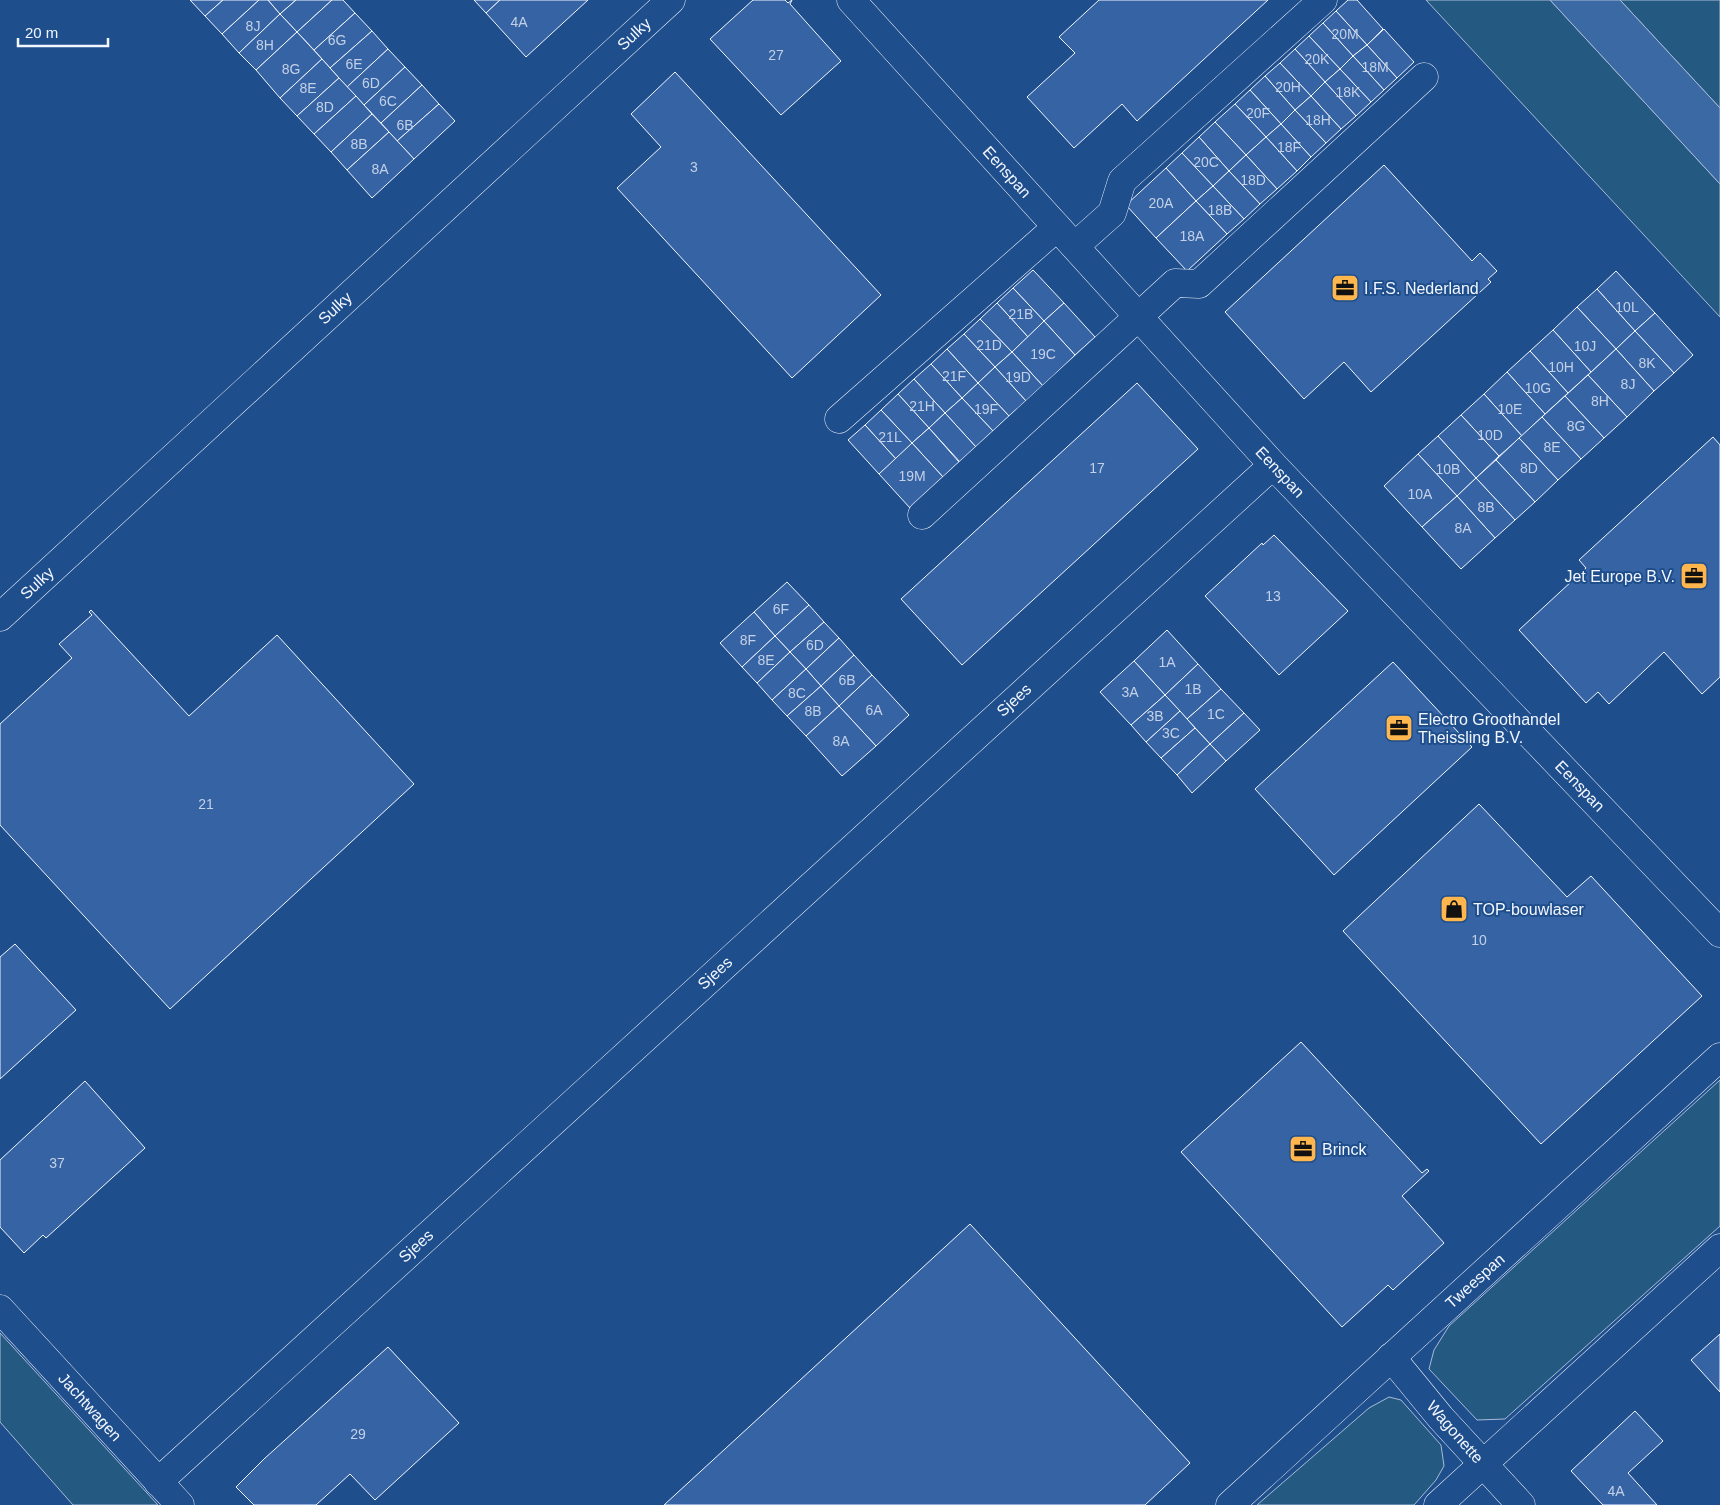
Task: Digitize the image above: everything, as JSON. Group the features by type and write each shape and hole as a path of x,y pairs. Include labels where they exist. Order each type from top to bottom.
{"street":[{"name":"Sulky","path":"0,617 671,0"},
{"name":"Eenspan","path":"851,0 1272,464 1720,932"},
{"path":"840,419 1066,237 1112,213 1122,181 1323,0"},
{"path":"922,515 1174,283 1199,284 1424,77"},
{"name":"Sjees","path":"158,1482 1272,464"},
{"name":"Tweespan","path":"1230,1505 1720,1057"},
{"path":"1438,1505 1720,1248"},
{"name":"Jachtwagen","path":"0,1309 180,1505"},
{"name":"Wagonette","path":"1391,1357 1482,1464 1521,1505"}],"shaded area":[{"path":"1426,0 1550,0 1720,184 1720,317"},
{"path":"1550,0 1620,0 1720,108 1720,184"},
{"path":"1620,0 1720,0 1720,108"},
{"path":"1720,1080 1720,1226 1505,1419 1477,1420 1429,1369 1434,1350 1449,1326"},
{"path":"0,1333 158,1505 73,1505 0,1422"},
{"path":"1389,1397 1401,1400 1441,1445 1444,1466 1436,1480 1414,1505 1257,1505 1369,1408"}],"building":[{"path":"190,0 223,0 205,16"},
{"path":"223,0 259,0 222,34 205,16"},
{"path":"259,0 268,0 280,14 239,53 222,34"},
{"path":"268,0 296,0 280,14"},
{"path":"296,0 332,0 297,32 280,14"},
{"path":"332,0 343,0 355,13 314,50 297,32"},
{"path":"474,0 500,0 486,13"},
{"path":"500,0 588,0 526,57 486,13"},
{"path":"753,0 785,0 788,3 792,0 790,4 841,61 781,115 710,39"},
{"path":"1099,0 1268,0 1137,121 1122,104 1074,148 1027,97 1075,53 1059,37"},
{"path":"1348,0 1357,0 1383,29 1367,45 1336,11"},
{"path":"1336,11 1367,45 1353,56 1323,23"},
{"path":"355,13 372,31 330,68 314,50"},
{"path":"280,14 297,32 256,70 239,53"},
{"path":"1323,23 1353,56 1340,69 1309,36"},
{"path":"1384,29 1414,62 1397,78 1367,45"},
{"path":"372,31 388,49 347,87 330,68"},
{"path":"297,32 322,59 280,98 256,70"},
{"path":"1309,36 1340,69 1325,82 1295,49"},
{"path":"1367,45 1397,78 1384,90 1353,56"},
{"path":"388,49 405,67 364,105 347,87"},
{"path":"1295,49 1325,82 1311,96 1280,63"},
{"path":"1353,56 1384,90 1371,102 1340,69"},
{"path":"322,59 339,78 297,116 280,98"},
{"path":"1280,63 1311,96 1295,110 1265,76"},
{"path":"405,67 422,85 381,123 364,105"},
{"path":"1340,69 1371,102 1356,116 1325,82"},
{"path":"675,72 881,295 792,378 617,188 661,147 631,114"},
{"path":"1265,76 1295,110 1281,124 1250,90"},
{"path":"339,78 356,96 314,134 297,116"},
{"path":"1325,82 1356,116 1341,129 1311,96"},
{"path":"422,85 439,104 397,141 381,123"},
{"path":"1250,90 1281,124 1266,137 1235,104"},
{"path":"356,96 372,114 331,152 314,134"},
{"path":"1311,96 1341,129 1326,143 1295,110"},
{"path":"439,104 455,121 414,159 397,141"},
{"path":"1235,104 1266,137 1246,155 1215,122"},
{"path":"1295,110 1326,143 1311,157 1281,124"},
{"path":"372,114 389,132 347,170 331,152"},
{"path":"1215,122 1246,155 1229,171 1199,137"},
{"path":"1281,124 1311,157 1297,171 1266,137"},
{"path":"389,132 414,159 372,198 347,170"},
{"path":"1199,137 1229,171 1213,186 1182,153"},
{"path":"1266,137 1297,171 1277,189 1246,155"},
{"path":"1182,153 1213,186 1196,201 1166,168"},
{"path":"1246,155 1277,189 1260,204 1229,171"},
{"path":"1384,165 1472,261 1480,253 1497,271 1488,279 1491,282 1371,392 1344,362 1304,399 1225,312"},
{"path":"1166,168 1196,201 1156,238 1126,205"},
{"path":"1229,171 1260,204 1244,219 1213,186"},
{"path":"1213,186 1244,219 1227,234 1196,201"},
{"path":"1196,201 1227,234 1187,271 1156,238"},
{"path":"1033,270 1064,303 1044,321 1013,288"},
{"path":"1616,271 1655,313 1635,331 1597,289"},
{"path":"1013,288 1044,321 1028,337 997,303"},
{"path":"1597,289 1635,331 1616,349 1577,307"},
{"path":"997,303 1028,337 1012,352 980,319"},
{"path":"1064,303 1095,337 1075,355 1044,321"},
{"path":"1577,307 1616,349 1591,372 1553,330"},
{"path":"1655,313 1693,355 1674,373 1635,331"},
{"path":"980,319 1012,352 995,367 964,334"},
{"path":"1044,321 1075,355 1043,386 1012,352"},
{"path":"1553,330 1591,372 1568,393 1530,351"},
{"path":"1635,331 1674,373 1654,391 1616,349"},
{"path":"964,334 995,367 978,383 947,349"},
{"path":"947,349 978,383 962,398 931,364"},
{"path":"1616,349 1654,391 1627,417 1588,375"},
{"path":"1530,351 1568,393 1545,414 1507,372"},
{"path":"1012,352 1043,386 1026,401 995,367"},
{"path":"931,364 962,398 945,413 914,379"},
{"path":"995,367 1026,401 1009,416 978,383"},
{"path":"1507,372 1545,414 1522,436 1484,394"},
{"path":"1588,375 1627,417 1604,438 1565,396"},
{"path":"914,379 945,413 929,428 898,394"},
{"path":"978,383 1009,416 993,431 962,398"},
{"path":"1137,383 1198,449 962,665 901,599"},
{"path":"898,394 929,428 912,443 881,410"},
{"path":"1484,394 1522,436 1499,456 1461,415"},
{"path":"1565,396 1604,438 1581,459 1542,417"},
{"path":"962,398 993,431 976,447 945,413"},
{"path":"881,410 912,443 896,459 865,425"},
{"path":"945,413 976,447 960,462 929,428"},
{"path":"1461,415 1499,456 1476,478 1438,436"},
{"path":"1542,417 1581,459 1558,480 1519,438"},
{"path":"865,425 896,459 879,474 848,440"},
{"path":"929,428 959,462 943,477 912,443"},
{"path":"1438,436 1476,478 1457,496 1418,454"},
{"path":"1713,437 1720,445 1720,677 1702,694 1664,652 1609,704 1598,692 1586,703 1519,630 1586,568 1579,560"},
{"path":"1519,438 1558,480 1535,502 1496,460"},
{"path":"912,443 943,477 910,508 879,474"},
{"path":"1418,454 1457,496 1422,527 1384,486"},
{"path":"1496,460 1535,502 1515,520 1476,478"},
{"path":"1476,478 1515,520 1495,538 1457,496"},
{"path":"1457,496 1495,538 1461,569 1422,527"},
{"path":"1274,535 1348,611 1279,675 1205,596 1262,543 1263,545"},
{"path":"787,582 809,605 775,636 754,612"},
{"path":"809,605 824,622 790,652 775,636"},
{"path":"91,610 189,716 277,635 414,784 170,1009 0,825 0,724 72,658 59,644 92,615 89,612"},
{"path":"754,612 775,636 742,667 720,643"},
{"path":"824,622 839,638 806,669 790,652"},
{"path":"1167,630 1198,664 1165,695 1134,661"},
{"path":"775,636 790,652 757,683 742,667"},
{"path":"839,638 854,655 821,686 806,669"},
{"path":"790,652 806,669 772,700 757,683"},
{"path":"854,655 872,675 839,706 821,686"},
{"path":"1134,661 1165,695 1131,725 1100,692"},
{"path":"1393,662 1472,747 1334,875 1255,789"},
{"path":"1198,664 1221,689 1187,719 1165,695"},
{"path":"806,669 821,686 787,716 772,700"},
{"path":"872,675 909,715 876,746 839,706"},
{"path":"821,686 839,706 806,736 787,716"},
{"path":"1221,689 1244,713 1210,744 1187,719"},
{"path":"1165,695 1180,711 1146,742 1131,725"},
{"path":"839,706 876,746 842,776 806,736"},
{"path":"1180,711 1195,728 1161,758 1146,742"},
{"path":"1244,713 1260,730 1226,761 1210,744"},
{"path":"1195,728 1210,744 1177,775 1161,758"},
{"path":"1210,744 1226,761 1192,793 1177,775"},
{"path":"1479,804 1567,897 1591,876 1702,996 1541,1144 1343,931"},
{"path":"15,944 76,1010 0,1079 0,957"},
{"path":"1301,1042 1422,1173 1427,1169 1429,1171 1402,1196 1444,1243 1393,1290 1388,1285 1342,1327 1181,1152"},
{"path":"85,1081 145,1148 46,1238 43,1235 24,1253 0,1227 0,1160"},
{"path":"970,1224 1190,1463 1145,1505 664,1505"},
{"path":"1720,1334 1720,1392 1691,1360"},
{"path":"388,1347 459,1423 375,1500 350,1474 316,1505 254,1505 236,1487 264,1459"},
{"path":"1635,1411 1663,1441 1628,1473 1657,1505 1603,1505 1571,1471"}],"place":[{"name":"I.F.S. Nederland","path":"1345,288"},
{"name":"Jet Europe B.V.","path":"1694,576"},
{"name":"Electro Groothandel Theissling B.V.","path":"1399,728"},
{"name":"TOP-bouwlaser","path":"1454,909"},
{"name":"Brinck","path":"1303,1149"}]}
